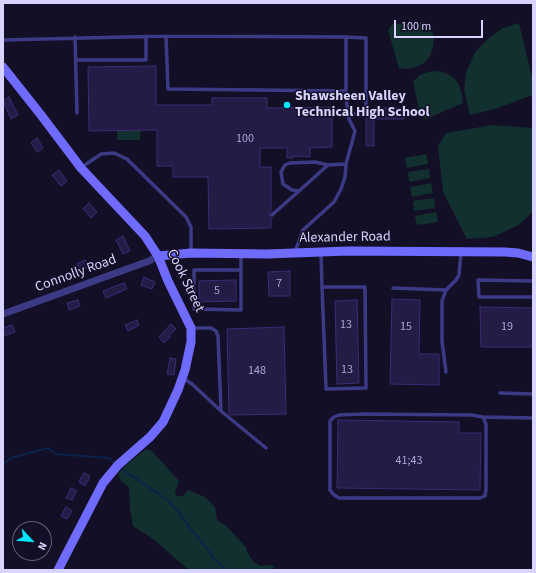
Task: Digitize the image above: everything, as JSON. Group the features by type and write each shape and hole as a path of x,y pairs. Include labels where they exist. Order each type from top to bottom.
{"street":[{"name":"Cook Street","path":"3,67 81,168 145,236 158,256 168,281 191,328 190,346 182,378 172,404 158,429 118,465 104,483 58,570"},
{"name":"Alexander Road","path":"158,256 191,253 295,253 348,251 505,252 518,253 533,257"},
{"name":"Connolly Road","path":"3,314 149,261 158,256"}],"lane":[{"path":"76,60 146,60 146,36"},
{"path":"3,40 146,36 366,38 366,109 348,117"},
{"path":"166,36 168,89 346,91"},
{"path":"75,37 77,112"},
{"path":"295,253 303,230 334,202 345,177 346,164 355,131 348,117 346,91 346,38"},
{"path":"81,168 101,154 114,153 127,159 186,217 191,227 191,253"},
{"path":"299,191 292,190 283,184 281,172 286,165 290,163 315,162 328,165 346,164"},
{"path":"272,215 328,165"},
{"path":"321,252 322,287 326,389 366,388 365,287 322,287"},
{"path":"446,372 442,341 442,301 446,290 459,275 462,252"},
{"path":"241,253 241,270 241,310 194,309 194,270 241,270"},
{"path":"533,281 478,280 479,297 533,297"},
{"path":"393,288 446,290"},
{"path":"191,328 211,328 216,331 218,336 220,411"},
{"path":"182,378 192,384 220,411 266,448"},
{"path":"500,394 533,394"},
{"path":"483,417 486,424 485,496 480,498 339,498 330,490 330,421 334,416 339,414 471,415 483,417 533,418"}],"green space":[{"path":"427,22 432,30 434,39 430,56 424,63 416,67 407,69 399,68 388,30 393,24"},
{"path":"519,23 533,81 532,95 498,108 470,115 464,90 466,73 475,52 490,37 503,28"},
{"path":"437,71 446,73 454,78 459,85 463,103 426,119 420,115 413,81 420,75"},
{"path":"492,125 533,128 533,211 519,225 493,237 467,239 443,192 438,146 446,133"},
{"path":"141,128 140,140 117,140 117,129"},
{"path":"426,154 428,164 407,168 405,158"},
{"path":"429,169 430,178 409,182 408,172"},
{"path":"431,183 433,193 412,197 410,187"},
{"path":"434,198 435,208 414,211 413,201"},
{"path":"436,212 438,222 417,225 415,216"},
{"path":"146,449 152,451 179,481 175,492 176,496 183,496 188,490 205,497 215,507 217,520 226,526 246,547 247,552 253,561 260,566 275,566 271,570 189,570 153,539 133,526 130,509 129,487 121,481 118,474 127,464"}],"building":[{"path":"156,66 156,105 212,105 212,98 267,98 267,108 332,107 332,147 310,148 310,157 293,156 293,158 287,158 287,148 260,148 260,167 271,167 271,211 269,215 271,218 271,228 209,229 208,177 173,177 173,166 157,166 157,130 89,131 88,67"},
{"path":"9,97 18,115 11,119 3,101"},
{"path":"383,108 404,108 404,119 374,119 374,146 366,146 366,113 383,112"},
{"path":"37,138 43,148 37,152 31,143"},
{"path":"59,170 67,181 61,186 52,175"},
{"path":"89,203 97,212 91,218 83,209"},
{"path":"123,236 130,251 123,254 116,240"},
{"path":"85,260 89,266 81,271 77,264"},
{"path":"290,271 290,296 269,296 268,272"},
{"path":"144,277 155,282 152,289 141,285"},
{"path":"236,280 236,301 199,302 199,281"},
{"path":"124,283 127,289 106,298 103,291"},
{"path":"392,299 420,300 419,354 439,354 439,385 390,384"},
{"path":"78,300 80,306 69,310 67,303"},
{"path":"357,300 359,383 337,384 335,301"},
{"path":"480,307 533,308 533,347 481,347"},
{"path":"137,320 139,325 128,331 125,325"},
{"path":"171,324 176,329 164,343 159,337"},
{"path":"12,325 15,332 3,336 3,328"},
{"path":"284,327 286,414 229,414 227,329"},
{"path":"170,358 176,359 174,375 167,374"},
{"path":"338,420 459,422 459,433 481,433 480,490 337,488"},
{"path":"84,473 90,476 85,486 79,482"},
{"path":"71,488 77,491 72,500 66,498"},
{"path":"66,507 72,511 67,519 61,516"}],"waterway":[{"path":"3,464 11,458 48,448 56,454 109,458 114,463"},
{"path":"122,469 170,502 218,563 227,570"}],"place":[{"name":"Shawsheen Valley Technical High School","path":"287,105"}]}
